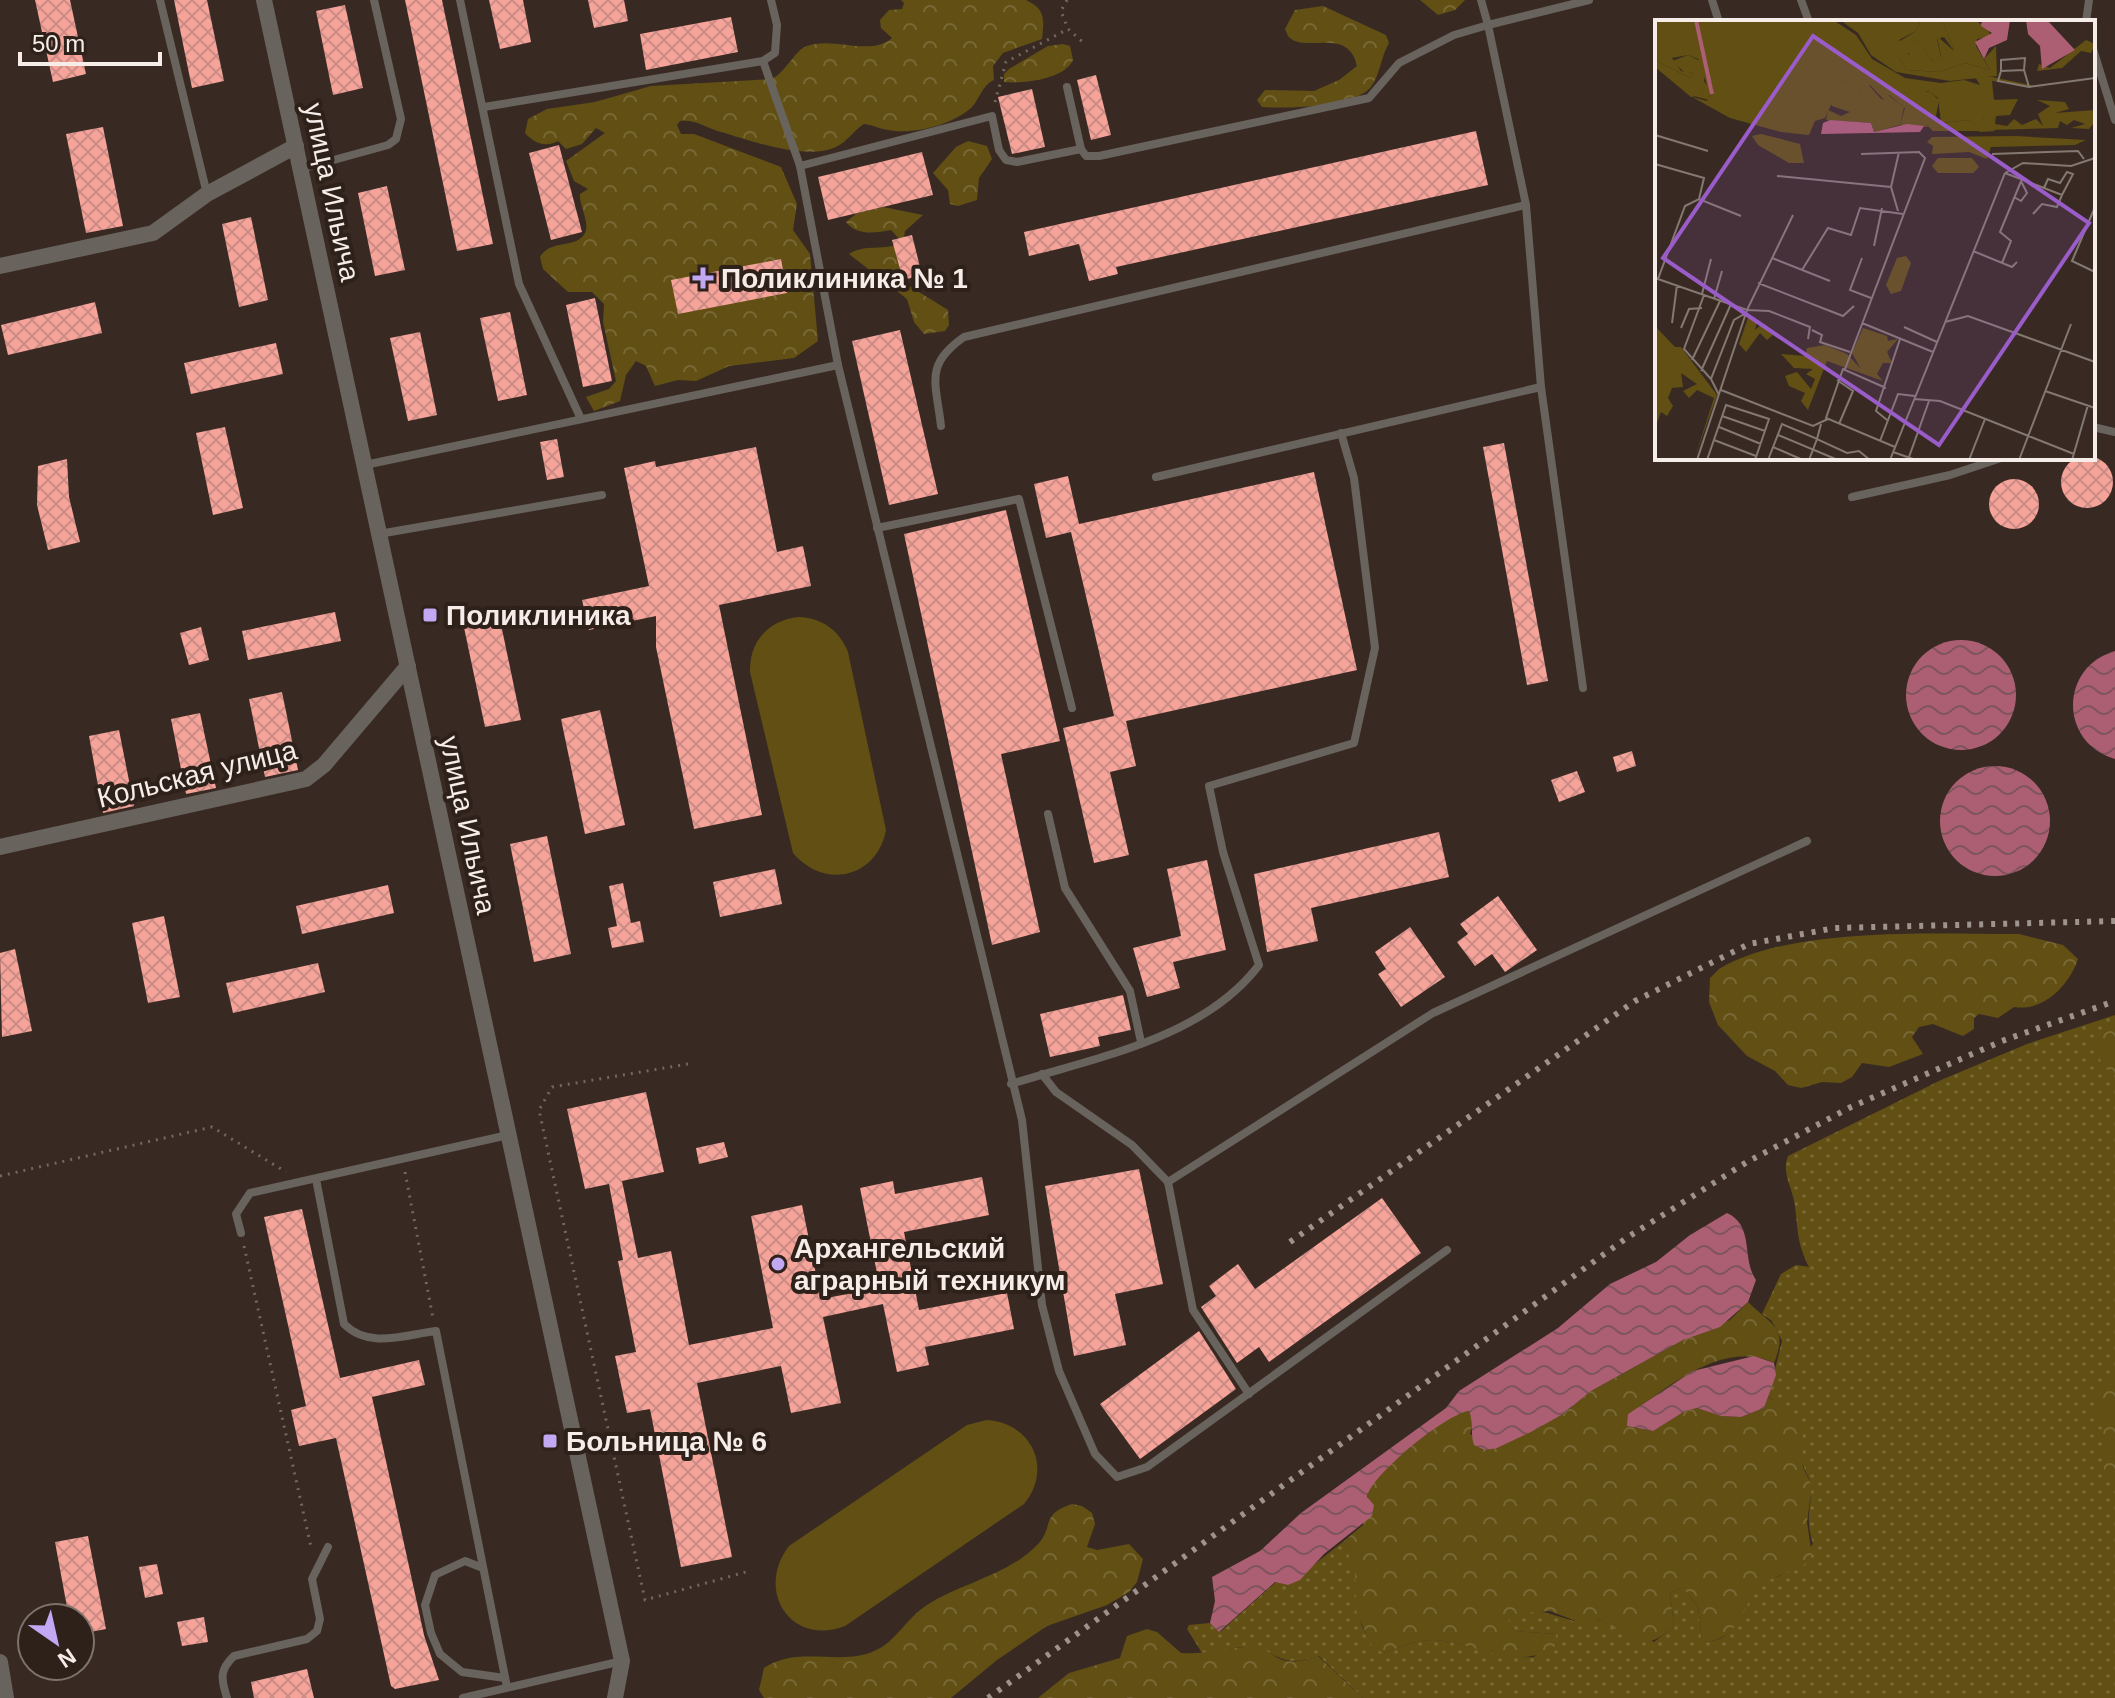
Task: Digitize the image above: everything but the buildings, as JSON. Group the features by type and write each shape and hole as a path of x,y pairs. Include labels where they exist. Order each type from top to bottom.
{"street":[{"name":"улица Ильича","path":"264,0 622,1661"},
{"path":"0,266 153,233 207,194 296,146"},
{"name":"Кольская улица","path":"0,847 306,779 324,765 408,666"},
{"path":"615,1698 622,1661"},
{"path":"0,1662 3,1687"}],"lane":[{"path":"160,0 207,194"},
{"path":"300,169 388,145 396,139 401,119 374,0"},
{"path":"460,0 519,284 581,419"},
{"path":"484,107 763,61 775,53 777,25 771,0"},
{"path":"1481,0 1526,205 1541,387 1583,688"},
{"path":"1484,10 1491,0"},
{"path":"1067,87 1081,149 1086,156 1099,156 1369,98 1399,63 1454,35 1589,0"},
{"path":"1712,0 1718,20"},
{"path":"1801,0 1808,20"},
{"path":"2086,20 2089,0"},
{"path":"2095,55 2115,120"},
{"path":"763,61 800,166 838,365 1022,1120 1042,1305 1059,1371 1095,1454 1117,1477 1147,1467 1447,1250"},
{"path":"800,166 992,116 999,150 1006,160 1017,162 1081,149"},
{"path":"941,426 935,375 942,352 964,337 1526,205"},
{"path":"364,465 838,365"},
{"path":"1156,477 1541,387"},
{"path":"2095,427 2115,432"},
{"path":"1011,1084 1182,1028 1243,987 1259,965 1223,852 1209,786 1354,743 1375,648 1354,478 1341,433"},
{"path":"1852,497 1950,475 1995,460"},
{"path":"379,534 602,495"},
{"path":"877,528 1019,499 1072,708"},
{"path":"1048,814 1065,888 1130,991 1141,1042"},
{"path":"1168,1182 1433,1013 1807,841"},
{"path":"1042,1074 1056,1092 1132,1145 1168,1182 1193,1310 1249,1394"},
{"path":"241,1233 236,1214 250,1193 509,1135"},
{"path":"316,1179 344,1324 355,1336 367,1340 436,1331 506,1682"},
{"path":"227,1698 220,1678 225,1664 234,1656 307,1639 317,1631 320,1619 312,1579 328,1547"},
{"path":"483,1568 465,1561 435,1575 425,1605 431,1633 440,1654 462,1672 506,1682"},
{"path":"463,1698 506,1682 622,1661"}],"path":[{"path":"1067,0 1061,11 1068,29 1085,44"},
{"path":"992,116 1006,62 1068,29"},
{"path":"688,1064 552,1087 539,1110 645,1600 746,1572"},
{"path":"0,1176 212,1127 299,1180"},
{"path":"403,1161 436,1331"},
{"path":"241,1233 317,1570"}],"green space":[{"path":"901,0 1026,0 1040,11 1042,39 1003,53 993,66 994,80 971,108 954,119 932,127 898,131 864,124 836,147 810,152 763,144 680,121 677,125 681,134 694,134 781,167 797,204 793,230 810,254 818,341 794,358 729,366 696,381 678,380 655,386 646,366 636,361 626,375 620,401 594,411 586,397 609,389 616,381 603,322 604,304 592,292 568,292 543,269 540,257 544,251 576,241 585,233 580,194 588,189 574,181 566,161 605,133 596,128 582,144 566,149 558,141 544,144 532,139 525,133 528,119 547,109 595,102 651,86 772,79 807,46 828,43 874,46 892,38 881,28 880,20 889,10 902,9 904,3"},
{"path":"1420,0 1465,0 1455,10 1438,15"},
{"path":"1323,6 1386,35 1389,43 1370,88 1335,103 1262,107 1257,100 1265,90 1314,91 1339,80 1357,66 1345,47 1304,43 1288,36 1285,29 1295,10"},
{"path":"1048,46 1070,46 1073,60 1062,72 1032,81 1004,82 1004,74 1009,69"},
{"path":"968,141 987,146 992,159 979,178 977,200 958,206 950,204 948,190 933,173 956,147"},
{"path":"883,207 923,215 905,231 898,279 948,310 949,325 945,331 924,334 914,322 907,299 849,254 902,242 891,230 855,230 846,222 857,213"},
{"path":"799,617 829,627 840,637 848,652 886,830 881,846 872,859 848,873 834,875 819,872 793,853 750,672 753,651 762,634 778,623"},
{"path":"2019,934 2063,945 2078,959 2068,979 2054,995 2035,1005 2014,1007 1998,1018 1979,1014 1974,1018 1974,1029 1963,1036 1933,1024 1919,1027 1912,1037 1923,1054 1889,1067 1862,1063 1852,1077 1841,1083 1822,1082 1801,1088 1788,1085 1775,1071 1747,1056 1718,1025 1709,1002 1710,978 1719,969 1749,955 1784,945 1864,935"},
{"path":"2115,1015 2115,1698 1363,1698 1319,1656 1286,1660 1246,1647 1202,1653 1187,1629 1189,1625 1210,1623 1220,1632 1276,1582 1288,1585 1344,1541 1355,1573 1360,1619 1367,1635 1384,1653 1433,1640 1508,1656 1534,1657 1556,1634 1515,1631 1506,1624 1512,1614 1537,1610 1574,1621 1597,1619 1654,1642 1674,1627 1670,1593 1683,1588 1698,1607 1702,1642 1715,1641 1724,1636 1737,1621 1758,1584 1785,1572 1813,1544 1809,1521 1811,1484 1802,1462 1800,1427 1795,1415 1768,1397 1782,1341 1772,1321 1762,1314 1781,1274 1796,1265 1809,1267 1800,1244 1794,1199 1787,1175 1788,1156 1941,1080 2027,1044"},
{"path":"2115,1026 2115,1074 2102,1064 2093,1042"},
{"path":"1748,1302 1778,1334 1780,1342 1774,1363 1755,1357 1716,1361 1678,1380 1628,1415 1628,1426 1652,1431 1685,1411 1697,1408 1721,1416 1741,1417 1764,1408 1768,1397 1787,1407 1802,1422 1803,1467 1812,1486 1807,1522 1812,1555 1804,1565 1757,1585 1737,1623 1723,1637 1713,1641 1702,1642 1698,1607 1683,1588 1670,1593 1674,1627 1650,1641 1634,1641 1597,1619 1586,1625 1550,1611 1512,1614 1507,1624 1515,1631 1556,1634 1555,1646 1540,1654 1510,1657 1433,1640 1384,1653 1373,1648 1356,1612 1355,1574 1344,1541 1363,1525 1369,1486 1397,1457 1456,1412 1469,1411 1473,1422 1470,1434 1497,1448 1563,1414 1591,1391 1683,1340 1730,1320"},
{"path":"2115,1369 2115,1491 2104,1469 2105,1440 2094,1397 2100,1384"},
{"path":"987,1420 1016,1429 1033,1450 1037,1477 1024,1504 845,1626 808,1629 794,1622 777,1596 779,1563 789,1546 967,1425"},
{"path":"1072,1504 1092,1513 1095,1524 1087,1547 1097,1550 1129,1544 1143,1559 1137,1582 1129,1592 1107,1605 1047,1626 997,1660 951,1698 764,1698 759,1690 764,1668 778,1661 807,1656 853,1656 882,1647 927,1605 1000,1571 1027,1554 1043,1537 1052,1516"},
{"path":"1147,1629 1157,1632 1181,1653 1245,1647 1264,1650 1291,1661 1318,1656 1363,1698 1038,1698 1069,1673 1120,1658 1127,1636"}],"water":[{"path":"1961,640 1982,644 2000,656 2012,674 2016,695 2012,716 2000,734 1982,746 1961,750 1940,746 1922,734 1910,716 1906,695 1910,674 1922,656 1940,644"},
{"path":"2115,651 2115,759 2097,750 2084,738 2076,722 2073,705 2076,688 2084,672 2097,660"},
{"path":"1995,766 2016,770 2034,782 2046,800 2050,821 2046,842 2034,860 2016,872 1995,876 1974,872 1956,860 1944,842 1940,821 1944,800 1956,782 1974,770"},
{"path":"1727,1213 1736,1219 1745,1234 1749,1262 1756,1280 1748,1302 1720,1327 1683,1340 1591,1391 1563,1414 1497,1448 1485,1450 1474,1445 1469,1411 1444,1422 1411,1446 1382,1475 1367,1497 1374,1505 1372,1516 1324,1554 1300,1580 1288,1585 1275,1582 1219,1632 1210,1623 1215,1601 1212,1577 1260,1551 1301,1513 1446,1408 1459,1391 1558,1328 1610,1284 1656,1262 1690,1235"},
{"path":"1754,1356 1774,1363 1776,1375 1764,1408 1741,1417 1721,1416 1697,1408 1685,1411 1653,1431 1627,1426 1628,1414 1693,1371"}],"railway":[{"path":"1290,1242 1635,1001 1749,944 1835,928 2115,921"},
{"path":"988,1698 1628,1237 1747,1162 1851,1107 2002,1041 2115,1001"}],"place":[{"name":"Поликлиника № 1","path":"703,278"},
{"name":"Поликлиника","path":"430,615"},
{"name":"Архангельский аграрный техникум","path":"778,1264"},
{"name":"Больница № 6","path":"550,1441"}]}
